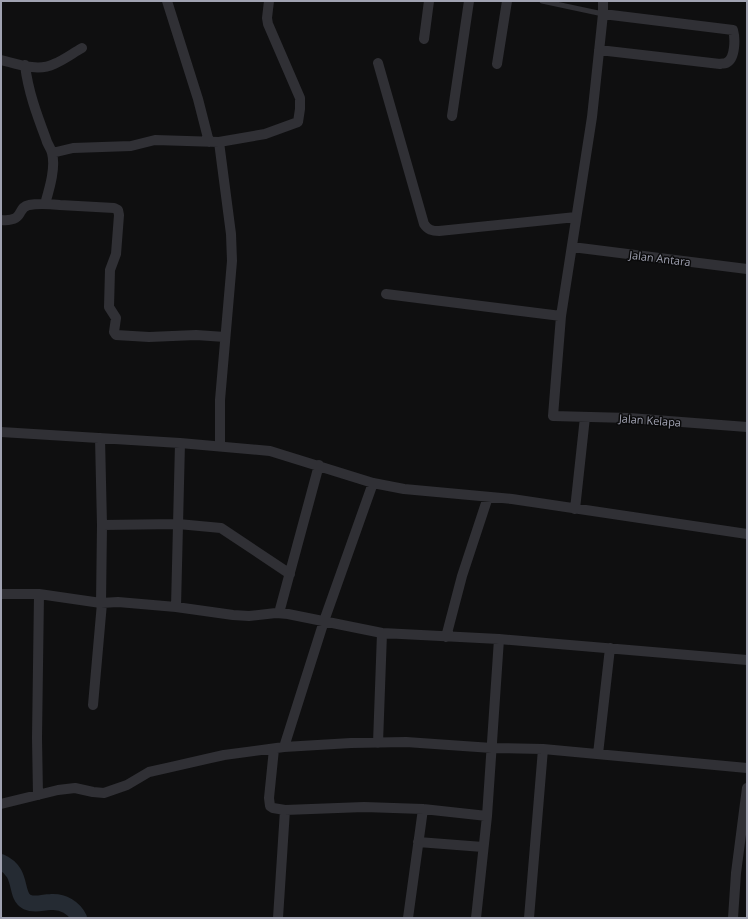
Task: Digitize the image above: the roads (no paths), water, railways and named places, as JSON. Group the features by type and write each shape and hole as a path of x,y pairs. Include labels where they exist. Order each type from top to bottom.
{"street":[{"path":"167,1 198,99 209,142"},
{"path":"52,153 73,148 131,146 155,140 219,142 266,134 298,122 300,98 268,24 267,18 269,1"},
{"path":"424,40 429,1"},
{"path":"452,116 469,1"},
{"path":"497,64 507,1"},
{"path":"386,294 561,316 592,117 603,14 603,1"},
{"path":"599,50 720,64 727,63 731,59 735,37 733,30 603,14"},
{"path":"1,60 44,67 53,65 82,48"},
{"path":"378,63 424,224 428,229 432,231 439,231 576,217"},
{"path":"25,65 27,84 47,143 52,153 52,175 45,204"},
{"path":"219,142 231,234 232,261 220,400 220,446"},
{"path":"1,220 15,219 22,209 28,205 45,204 114,208 118,210 119,215 116,254 110,270 109,308 116,318 114,332 116,335 149,337 196,335 225,336"},
{"name":"Jalan Antara","path":"572,248 747,269"},
{"name":"Jalan Kelapa","path":"561,316 553,416 629,418 747,427"},
{"path":"575,509 585,417"},
{"path":"1,432 270,450 373,482 404,489 488,497 747,534"},
{"path":"92,705 101,603 102,525 100,438"},
{"path":"176,607 180,443"},
{"path":"279,614 318,465"},
{"path":"284,747 324,621 373,482"},
{"path":"446,637 462,576 488,497"},
{"path":"102,525 178,524 221,528 290,574"},
{"path":"1,594 39,594 101,603 118,602 176,607 249,616 288,614 382,633 499,639 747,660"},
{"path":"38,795 37,738 39,594"},
{"path":"378,743 382,633"},
{"path":"476,918 487,816 499,639"},
{"path":"598,754 610,648"},
{"path":"1,804 58,790 75,788 104,793 127,785 149,772 211,758 284,747 406,742 492,748 543,749 747,768"},
{"path":"274,749 269,798 270,806 273,808 285,810 364,807 423,809 487,816"},
{"path":"530,918 543,749"},
{"path":"733,918 736,874 747,788"},
{"path":"408,918 423,809"},
{"path":"278,918 285,810"},
{"path":"418,842 483,847"}],"lane":[{"path":"542,1 603,14"}],"waterway":[{"path":"1,862 8,866 13,872 21,895 27,902 36,904 51,902 64,904 71,908 79,918"}]}
